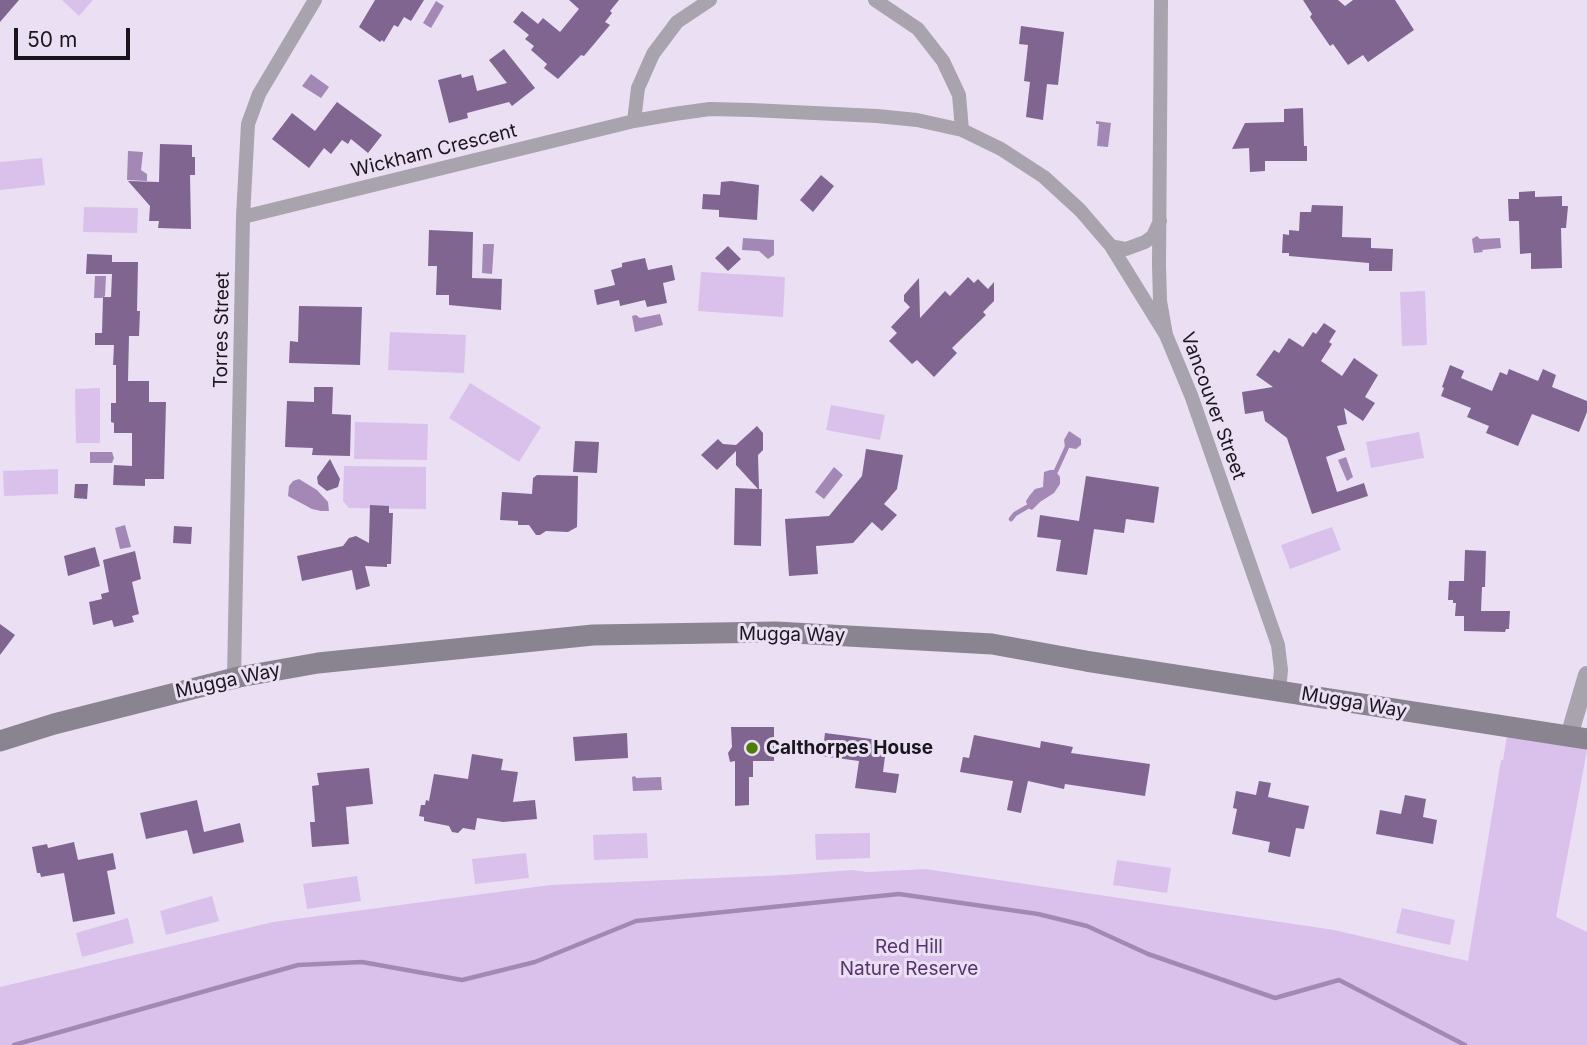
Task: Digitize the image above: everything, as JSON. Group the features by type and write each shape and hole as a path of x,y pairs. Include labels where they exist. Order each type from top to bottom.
{"main road":[{"name":"Mugga Way","path":"0,741 79,717 234,678 318,663 593,635 776,632 992,644 1393,710 1582,734"}],"street":[{"name":"Torres Street","path":"234,678 243,217 248,124 258,94 315,0"},
{"path":"634,121 638,88 653,54 677,22 710,0"},
{"path":"875,0 918,29 943,61 959,95 962,130"},
{"name":"Vancouver Street","path":"1161,0 1160,301 1166,335 1191,396 1278,645 1281,670 1279,690"},
{"name":"Wickham Crescent","path":"243,217 634,121 709,109 917,120 962,130 1001,149 1044,177 1080,210 1111,246 1166,335"},
{"path":"1111,246 1126,248 1145,243 1153,236 1161,220"},
{"path":"1582,734 1587,675"}],"green space":[{"path":"62,0 93,0 79,16"},
{"path":"42,158 45,185 0,190 0,162"},
{"path":"84,207 138,208 137,233 83,232"},
{"path":"701,272 785,277 783,317 698,311"},
{"path":"1425,291 1427,345 1402,346 1400,292"},
{"path":"390,332 466,335 464,373 388,370"},
{"path":"470,383 541,427 519,462 449,418"},
{"path":"100,388 100,443 76,443 75,389"},
{"path":"831,405 885,415 880,440 826,430"},
{"path":"355,422 428,424 427,460 354,459"},
{"path":"1419,432 1424,458 1371,468 1366,442"},
{"path":"344,466 426,467 426,509 349,508 343,501"},
{"path":"58,469 58,494 4,496 3,471"},
{"path":"1332,527 1341,550 1290,569 1281,545"},
{"name":"Red Hill Nature Reserve","path":"1507,736 1587,750 1556,917 1587,932 1587,1045 0,1045 0,987 273,922 550,885 852,870 868,872 925,869 1334,930 1468,961"},
{"path":"647,833 648,858 594,860 593,835"},
{"path":"870,833 870,858 816,860 815,834"},
{"path":"526,853 529,878 475,884 472,859"},
{"path":"1117,860 1171,868 1167,893 1113,885"},
{"path":"357,876 361,901 307,909 303,884"},
{"path":"212,896 219,921 166,935 160,911"},
{"path":"1402,908 1455,920 1450,945 1396,933"},
{"path":"128,918 134,943 82,957 76,933"}],"shaded area":[{"path":"436,1 444,6 431,28 423,23"},
{"path":"311,74 329,87 321,98 302,86"},
{"path":"1096,121 1111,123 1108,147 1097,146 1099,124 1096,124"},
{"path":"128,151 143,152 141,170 147,174 147,181 127,180"},
{"path":"1477,236 1480,239 1500,238 1501,248 1474,253 1472,239"},
{"path":"743,238 774,240 774,255 768,259 759,251 742,250"},
{"path":"483,244 494,244 492,274 482,273"},
{"path":"95,276 106,276 105,296 102,298 94,298"},
{"path":"660,314 663,325 635,332 632,316 640,318"},
{"path":"1069,431 1081,439 1081,445 1076,449 1065,447 1064,440"},
{"path":"90,452 112,452 114,458 112,463 90,463"},
{"path":"1346,457 1353,477 1347,481 1338,460"},
{"path":"834,467 843,475 824,499 815,492"},
{"path":"1055,470 1060,477 1060,484 1054,493 1032,510 1028,508 1026,501 1035,489 1043,487 1044,472"},
{"path":"299,479 317,490 328,502 329,511 312,509 288,496 289,486"},
{"path":"125,525 131,547 120,549 115,528"},
{"path":"632,777 661,777 662,790 633,791"}],"building":[{"path":"0,0 19,0 0,22"},
{"path":"375,0 424,0 411,21 404,17 398,27 394,25 384,42 380,42 359,27"},
{"path":"569,0 619,0 605,22 610,25 584,56 581,55 558,79 544,68 547,64 531,50 534,46 525,39 529,35 513,22 522,11 538,24 543,18 560,32 579,9"},
{"path":"1303,0 1338,0 1345,6 1353,0 1395,0 1414,30 1368,62 1363,55 1348,65 1333,44 1330,46 1310,17 1312,14"},
{"path":"1021,26 1064,32 1058,85 1047,84 1043,120 1026,117 1030,82 1024,81 1028,45 1019,44"},
{"path":"504,49 535,88 512,106 509,102 467,113 468,118 449,123 438,80 461,74 462,78 473,75 477,91 507,83 489,60"},
{"path":"337,102 382,135 368,153 351,139 348,144 342,140 331,154 324,148 309,168 272,139 292,113 315,131"},
{"path":"1303,108 1307,161 1265,161 1265,171 1250,172 1249,148 1232,149 1245,123 1284,122 1284,109"},
{"path":"160,144 192,145 195,175 190,175 191,229 158,228 159,221 149,221 150,206 128,181 159,182"},
{"path":"821,175 834,186 813,212 800,200"},
{"path":"721,182 759,185 757,220 719,217 719,210 702,209 703,194 720,195"},
{"path":"1535,191 1535,197 1562,196 1562,206 1568,206 1566,228 1561,228 1562,268 1531,269 1531,253 1520,254 1519,221 1509,221 1508,199 1519,199 1519,192"},
{"path":"1312,205 1343,206 1342,237 1371,238 1371,248 1393,249 1392,271 1369,271 1369,263 1289,256 1289,253 1282,253 1283,234 1289,235 1289,230 1299,231 1300,212 1311,212"},
{"path":"429,230 473,232 472,278 502,279 501,310 449,305 449,295 436,295 437,266 428,266"},
{"path":"728,246 741,259 728,271 715,258"},
{"path":"87,254 112,255 112,262 138,262 139,336 129,336 128,381 149,381 149,402 166,402 164,479 145,479 145,486 113,485 114,465 132,466 132,433 114,433 114,423 111,422 111,403 116,403 114,345 95,345 95,333 102,333 103,297 111,297 112,274 86,274"},
{"path":"645,258 648,270 672,265 675,280 663,283 667,303 647,307 645,300 620,306 619,300 597,305 594,290 615,285 611,270 622,267 622,263"},
{"path":"968,277 974,283 978,279 988,289 994,282 994,301 983,312 986,315 952,348 957,353 934,377 917,360 912,364 889,341 897,333 891,327 910,307 904,301 904,295 919,278 920,318 945,291 950,296"},
{"path":"299,306 362,307 360,365 289,363 290,341 298,342"},
{"path":"1324,323 1336,331 1329,342 1332,344 1321,361 1342,376 1354,358 1378,375 1365,397 1375,403 1363,421 1344,408 1347,424 1337,426 1345,450 1326,457 1337,492 1364,483 1368,496 1312,514 1287,438 1265,421 1263,411 1245,414 1242,392 1273,387 1256,375 1274,350 1279,353 1289,338 1303,347 1313,332 1316,334"},
{"path":"1450,365 1464,371 1461,378 1492,391 1500,372 1507,375 1509,369 1538,381 1543,369 1556,375 1552,387 1587,401 1587,412 1579,432 1532,414 1518,446 1486,433 1489,426 1467,417 1471,408 1441,396"},
{"path":"314,387 333,387 332,414 351,415 350,456 312,455 313,448 285,447 287,401 314,402"},
{"path":"757,426 763,433 763,450 758,455 759,489 762,489 761,546 734,545 735,488 758,489 736,465 736,451 717,470 701,455 718,439 723,444 736,445"},
{"path":"575,441 599,442 597,473 573,472"},
{"path":"866,449 903,455 897,489 884,504 897,515 882,531 872,522 853,543 816,546 818,574 789,576 785,519 829,516 862,476"},
{"path":"330,459 340,479 338,487 327,491 318,484 317,477"},
{"path":"537,475 578,476 577,527 568,532 546,531 536,535 529,525 500,520 502,492 532,494 533,478"},
{"path":"1086,476 1159,487 1154,523 1126,519 1124,533 1094,529 1087,575 1056,571 1061,540 1037,537 1040,515 1079,521"},
{"path":"75,484 88,484 87,499 74,498"},
{"path":"370,505 389,506 389,513 393,513 391,564 387,564 387,567 365,566 370,586 356,590 352,570 302,581 297,556 343,546 349,538 356,536 369,543"},
{"path":"174,526 192,527 191,544 173,543"},
{"path":"95,547 100,566 68,576 64,556"},
{"path":"1465,550 1486,551 1481,611 1510,611 1509,629 1505,632 1464,631 1464,616 1455,616 1456,603 1448,600 1449,581 1464,581"},
{"path":"135,551 141,579 132,582 139,614 132,616 134,622 114,627 112,620 93,625 89,602 102,599 101,594 109,592 103,560"},
{"path":"0,624 15,635 0,655"},
{"path":"731,727 774,727 774,761 753,761 753,777 749,777 749,805 735,806 735,761 730,762 728,753 732,747"},
{"path":"627,733 628,758 575,761 573,737"},
{"path":"825,733 887,741 883,772 899,774 896,793 855,788 859,761 822,756"},
{"path":"974,735 1040,748 1041,741 1073,747 1071,753 1150,764 1145,796 1065,784 1064,789 1028,781 1021,813 1007,810 1013,781 960,772 963,757 969,758"},
{"path":"472,754 503,759 501,770 518,772 513,802 535,800 537,819 503,822 477,818 475,830 463,828 458,833 452,832 449,826 424,821 424,817 419,816 421,805 425,805 426,800 429,801 434,774 468,779"},
{"path":"369,768 373,804 346,807 349,844 312,847 310,822 315,822 312,786 319,785 317,773"},
{"path":"1259,781 1271,783 1268,797 1309,806 1304,829 1296,828 1290,857 1268,852 1270,842 1232,834 1237,809 1233,808 1236,791 1256,795"},
{"path":"1405,795 1426,799 1423,817 1437,820 1433,844 1376,834 1380,810 1401,814"},
{"path":"197,800 204,832 240,823 244,842 193,854 187,830 146,839 140,813"},
{"path":"74,842 78,860 113,853 116,869 107,871 115,914 73,922 64,873 41,877 40,873 37,873 32,847 47,844 48,848"}],"waterway":[{"path":"1056,471 1067,447"},
{"path":"1011,519 1027,507"},
{"path":"14,1045 298,965 362,962 462,980 535,962 636,921 899,894 1038,914 1087,926 1148,954 1275,998 1339,980 1465,1045"}],"place":[{"name":"Calthorpes House","path":"752,748"}]}
